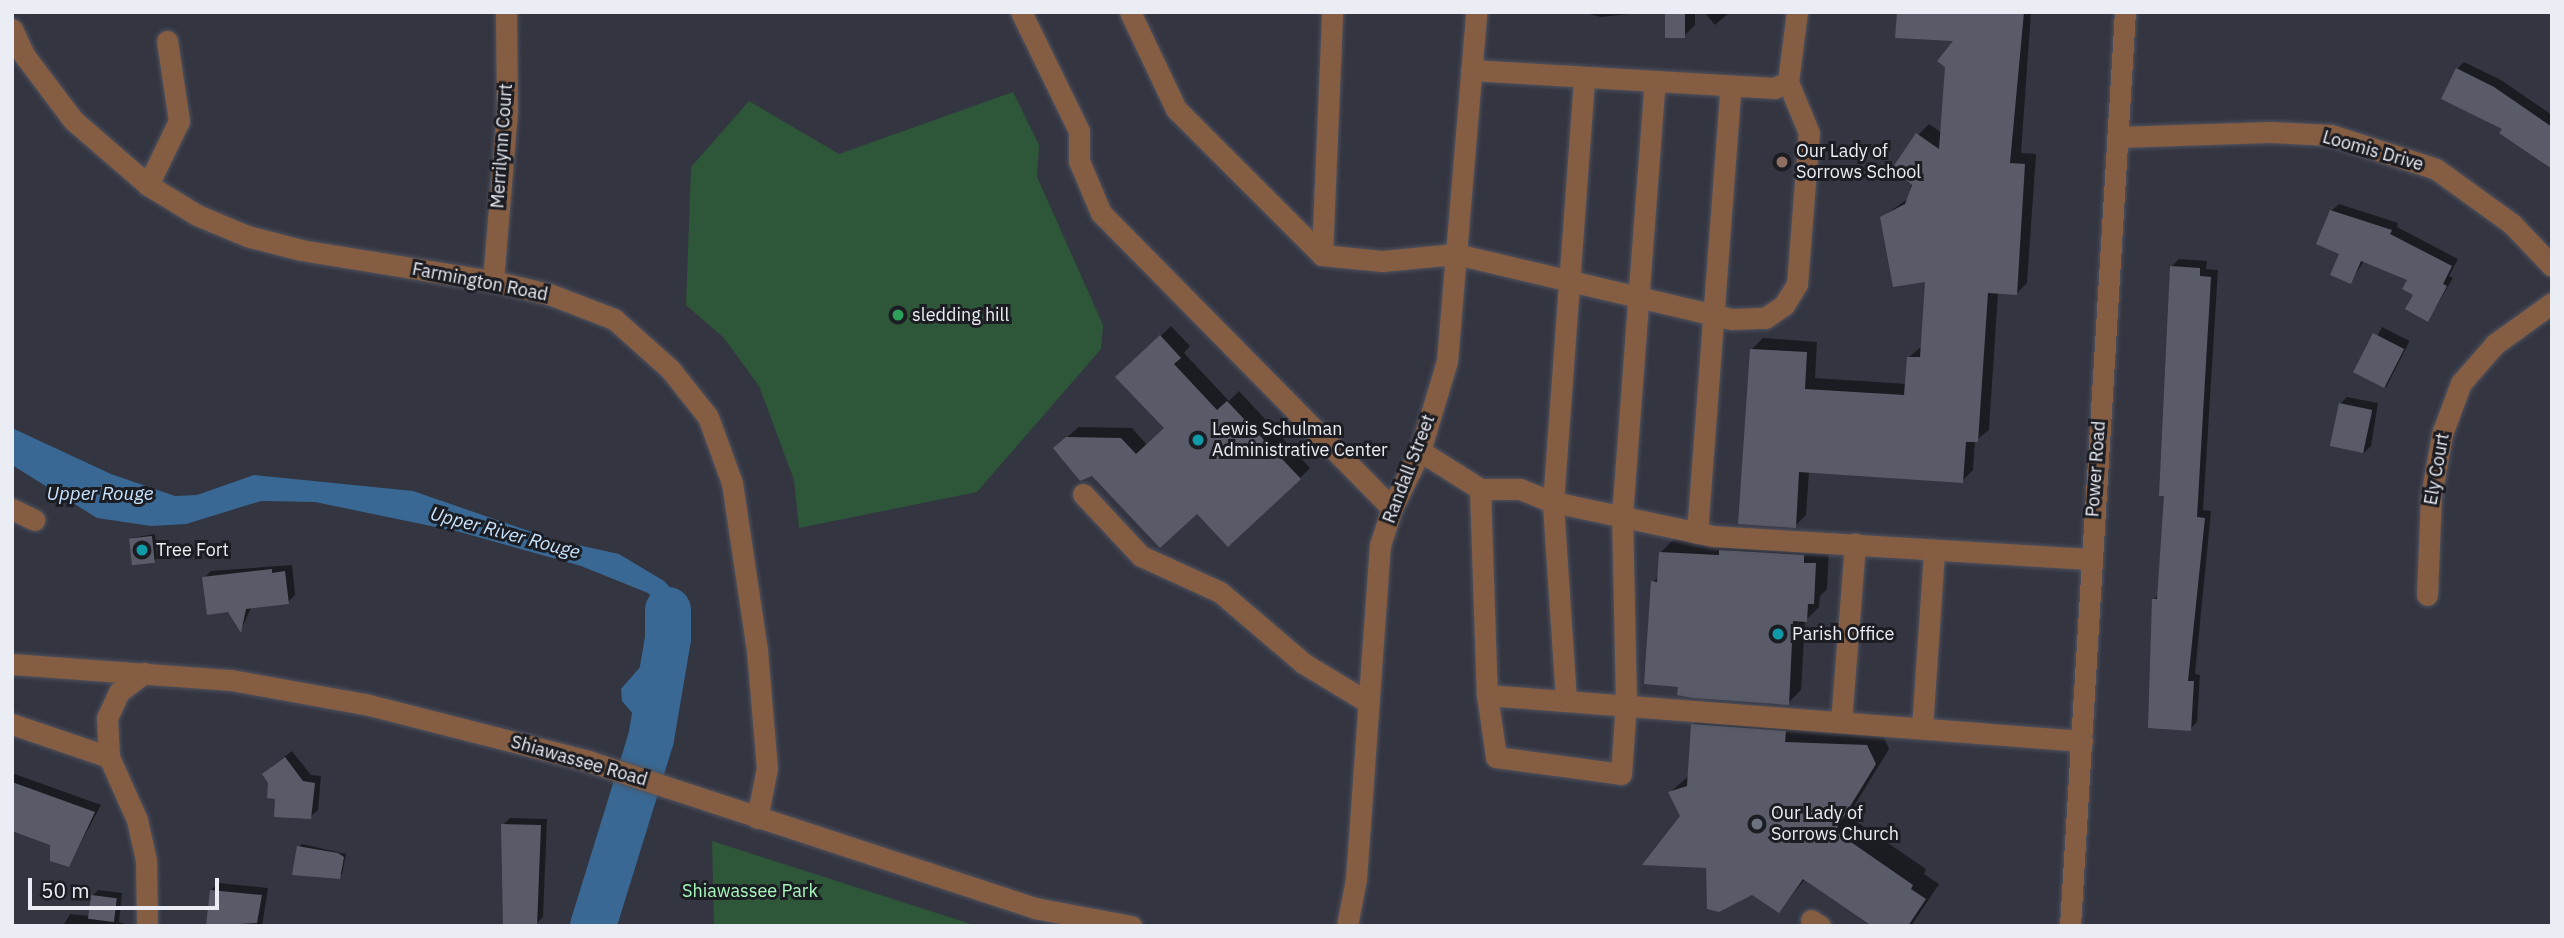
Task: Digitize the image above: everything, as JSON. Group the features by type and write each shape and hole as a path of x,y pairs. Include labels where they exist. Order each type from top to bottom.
{"street":[{"name":"Merrilynn Court","path":"492,281 507,110 506,12"},
{"path":"1021,12 1079,131 1079,161 1101,212 1392,508"},
{"path":"1130,12 1176,109 1322,255 1382,261 1456,254 1714,315 1765,318 1784,305 1797,284 1809,134 1788,82 1797,12"},
{"path":"1322,255 1332,12"},
{"name":"Randall Street","path":"1347,926 1356,879 1380,545 1392,508 1420,451 1447,361 1476,12"},
{"name":"Power Road","path":"2070,926 2125,12"},
{"name":"Farmington Road","path":"12,29 18,59 73,120 148,185 197,215 247,236 301,250 492,281 549,294 614,319 670,369 708,416 732,483 757,650 767,768 757,818"},
{"path":"148,185 179,121 167,41"},
{"path":"1471,70 1774,88 1788,82"},
{"path":"1566,701 1553,502 1566,280 1584,77"},
{"path":"1480,489 1487,695 1496,757 1621,774 1626,704 1622,516 1655,82"},
{"path":"1697,533 1731,86"},
{"name":"Loomis Drive","path":"2117,137 2270,132 2331,135 2436,169 2512,224 2552,266"},
{"name":"Ely Court","path":"2427,595 2431,496 2442,434 2461,383 2495,344 2552,303"},
{"path":"1420,451 1480,489 1520,489 1553,502 1697,533 2090,559"},
{"path":"1083,494 1141,556 1220,592 1303,663 1369,704"},
{"path":"12,509 35,520"},
{"path":"1841,722 1855,544"},
{"path":"1922,728 1934,550"},
{"name":"Shiawassee Road","path":"12,664 231,681 365,704 588,761 677,789 1033,917 1131,926"},
{"path":"144,673 111,702 109,757 137,820 146,860 147,926"},
{"path":"1487,695 2082,741"},
{"path":"12,724 109,757"}],"green space":[{"name":"sledding hill","path":"1013,92 1039,145 1037,177 1103,325 1101,349 977,492 799,528 794,480 759,386 724,338 686,305 691,167 749,101 839,154"},
{"name":"Shiawassee Park","path":"712,841 977,926 714,926"}],"water":[{"name":"Upper Rouge","path":"12,428 111,474 175,496 197,495 254,475 413,491 555,540 619,554 664,581 676,594 683,619 683,654 646,691 645,782 638,827 617,870 599,926 577,926 581,891 589,863 607,834 633,737 633,714 622,701 621,689 648,658 658,622 658,604 648,593 581,566 460,532 315,502 261,501 186,524 151,526 97,518 12,465"}],"building":[{"path":"1665,12 1685,12 1685,38 1665,38"},
{"path":"1897,12 2024,12 2010,163 2025,164 2017,295 1988,293 1978,442 1966,442 1963,483 1799,472 1796,528 1738,524 1750,349 1807,352 1805,389 1904,395 1907,357 1920,357 1925,282 1893,287 1880,217 1905,204 1912,185 1893,167 1916,133 1939,149 1945,67 1937,61 1953,41 1895,38"},
{"path":"2456,68 2494,87 2552,127 2552,169 2499,133 2502,129 2441,99"},
{"path":"2330,210 2392,230 2390,234 2452,266 2443,284 2447,286 2428,322 2405,309 2413,295 2402,289 2407,280 2361,261 2351,284 2330,275 2339,254 2316,244"},
{"path":"2170,266 2200,268 2200,276 2211,277 2197,517 2205,518 2188,681 2194,681 2191,731 2148,728 2152,599 2157,599 2164,496 2159,496"},
{"path":"2373,333 2404,349 2384,388 2353,372"},
{"name":"Lewis Schulman Administrative Center","path":"1160,335 1181,358 1174,364 1217,410 1227,401 1301,479 1228,547 1197,514 1160,548 1092,476 1080,481 1053,448 1066,437 1121,438 1136,454 1164,428 1115,377"},
{"path":"2339,403 2372,410 2363,453 2330,446"},
{"name":"Tree Fort","path":"152,536 155,563 132,565 129,538"},
{"path":"1719,550 1804,555 1804,563 1816,563 1814,604 1808,604 1807,622 1793,621 1789,705 1693,698 1677,695 1678,687 1644,684 1651,581 1657,582 1659,552 1719,555"},
{"path":"272,569 272,573 285,571 289,604 246,609 241,633 228,612 207,615 202,577"},
{"name":"Our Lady of Sorrows Church","path":"1691,724 1786,731 1785,742 1867,745 1876,764 1835,831 1913,885 1911,889 1926,899 1908,926 1872,926 1803,879 1779,913 1752,895 1719,912 1707,909 1706,868 1642,865 1680,816 1668,792 1687,786"},
{"path":"285,757 303,781 315,783 311,819 274,817 275,799 267,798 268,783 262,774"},
{"path":"12,782 95,812 69,867 50,861 50,845 12,831"},
{"path":"501,824 541,825 537,926 503,925"},
{"path":"297,846 338,853 344,857 340,879 292,875"},
{"path":"210,890 262,895 257,923 206,926"},
{"path":"91,895 117,898 114,922 88,919"}],"waterway":[{"name":"Upper River Rouge","path":"593,926 651,739 668,638 668,610"}],"place":[{"name":"Our Lady of Sorrows School","path":"1782,162"},
{"name":"sledding hill","path":"898,315"},
{"name":"Lewis Schulman Administrative Center","path":"1198,440"},
{"name":"Tree Fort","path":"142,550"},
{"name":"Parish Office","path":"1778,634"},
{"name":"Our Lady of Sorrows Church","path":"1757,824"}]}
